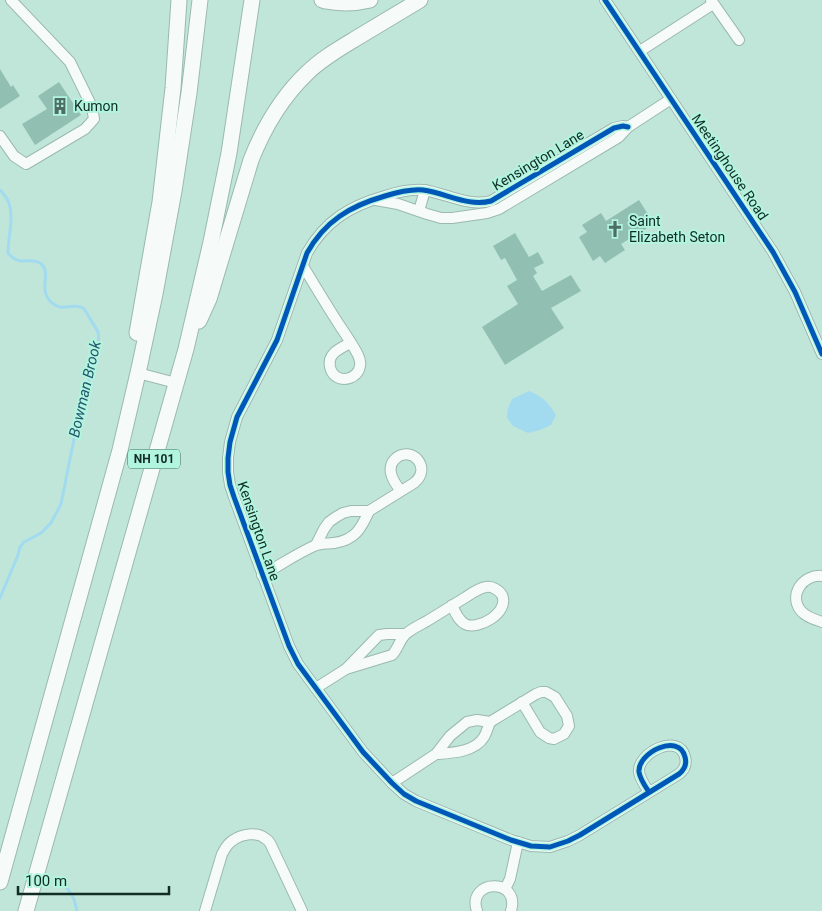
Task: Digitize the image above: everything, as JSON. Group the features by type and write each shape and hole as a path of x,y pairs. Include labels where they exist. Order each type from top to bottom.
{"highway":[{"path":"120,450 123,409 160,202 173,88 179,0"},
{"name":"NH 101","path":"0,882 120,450 138,373 174,191 189,93 200,0"},
{"name":"NH 101","path":"26,911 186,350 229,153 252,0"},
{"path":"322,0 344,4 370,0"},
{"path":"186,350 209,300 259,139 282,100 308,72 343,46 420,0"},
{"path":"0,844 31,767"}],"street":[{"path":"0,136 14,156 26,164 86,129 94,119 92,108 70,62 11,0"},
{"name":"Meetinghouse Road","path":"605,0 773,252 795,292 822,354"},
{"path":"640,51 712,2 739,40"},
{"name":"Kensington Lane","path":"374,199 398,204 441,218 476,216 499,209 525,194 612,135 617,126 628,127 671,99"},
{"name":"Kensington Lane","path":"612,135 491,201 473,202 425,190 410,190 374,199 352,208 331,223 313,242 307,254 277,340 237,417 230,444 228,465 230,485 238,510 289,646 298,664 363,752 404,794 416,801 518,842 531,846 550,847 568,841 649,792 682,771 686,761 683,752 679,748 669,745 659,748 648,754 640,763 639,773 649,792"},
{"path":"519,185 525,194"},
{"path":"420,212 425,190"},
{"path":"303,266 350,343"},
{"path":"138,373 176,383"},
{"path":"316,545 324,530 336,517 351,511 369,511 400,491"},
{"path":"262,575 316,545 334,543 357,534 369,511"},
{"path":"822,576 810,577 803,582 798,589 796,597 802,612 808,617 822,622"},
{"path":"346,669 392,655 406,634 480,588 495,588 502,595 503,600 503,606 497,615 475,626 462,622 452,606"},
{"path":"316,688 346,669 379,636 406,634"},
{"path":"392,783 436,754 450,736 462,725 472,720 490,722 522,702 541,692 556,697 569,720 567,730 559,737 549,738 544,736 522,702"},
{"path":"436,754 459,752 479,743 486,734 490,722"},
{"path":"205,911 222,854 226,847 238,838 253,834 266,839 271,845 302,911"},
{"path":"505,889 510,879 518,842"},
{"path":"477,911 476,899 482,890 491,886 505,889 512,901 511,911"}],"water":[{"path":"529,391 545,400 556,415 551,425 528,433 513,426 507,418 508,408 512,399"}],"building":[{"path":"0,69 11,87 13,85 20,96 0,109"},
{"path":"59,82 81,115 35,145 22,124 47,109 38,96"},
{"name":"Saint Elizabeth Seton","path":"639,200 654,224 621,244 625,250 605,263 600,256 593,261 579,237 587,232 582,225 601,213 606,221"},
{"path":"515,233 529,257 538,252 544,263 534,268 537,273 533,276 542,291 571,275 581,291 551,308 564,328 505,365 482,327 518,304 507,286 517,280 505,258 501,260 493,246"}],"waterway":[{"name":"Bowman Brook","path":"0,190 7,199 10,209 11,221 8,253 17,260 40,263 45,271 45,291 47,297 58,307 76,306 83,308 98,332 99,344 77,424 61,504 51,523 41,533 24,542 20,547 0,598"},
{"path":"64,883 74,899 77,911"}],"cycle path":[{"path":"605,0 773,252 795,292 822,354"},
{"path":"628,127 614,128 491,201 465,201 423,190 409,190 372,200 350,210 330,224 307,253 277,340 237,417 230,442 228,472 234,497 289,646 298,664 363,752 404,794 416,801 511,840 531,846 550,847 580,835 679,774 684,769 686,762 681,750 675,746 667,746 651,752 640,765 639,772 649,792"}],"place":[{"name":"Kumon","path":"60,106"},
{"name":"Saint Elizabeth Seton","path":"615,229"}]}
